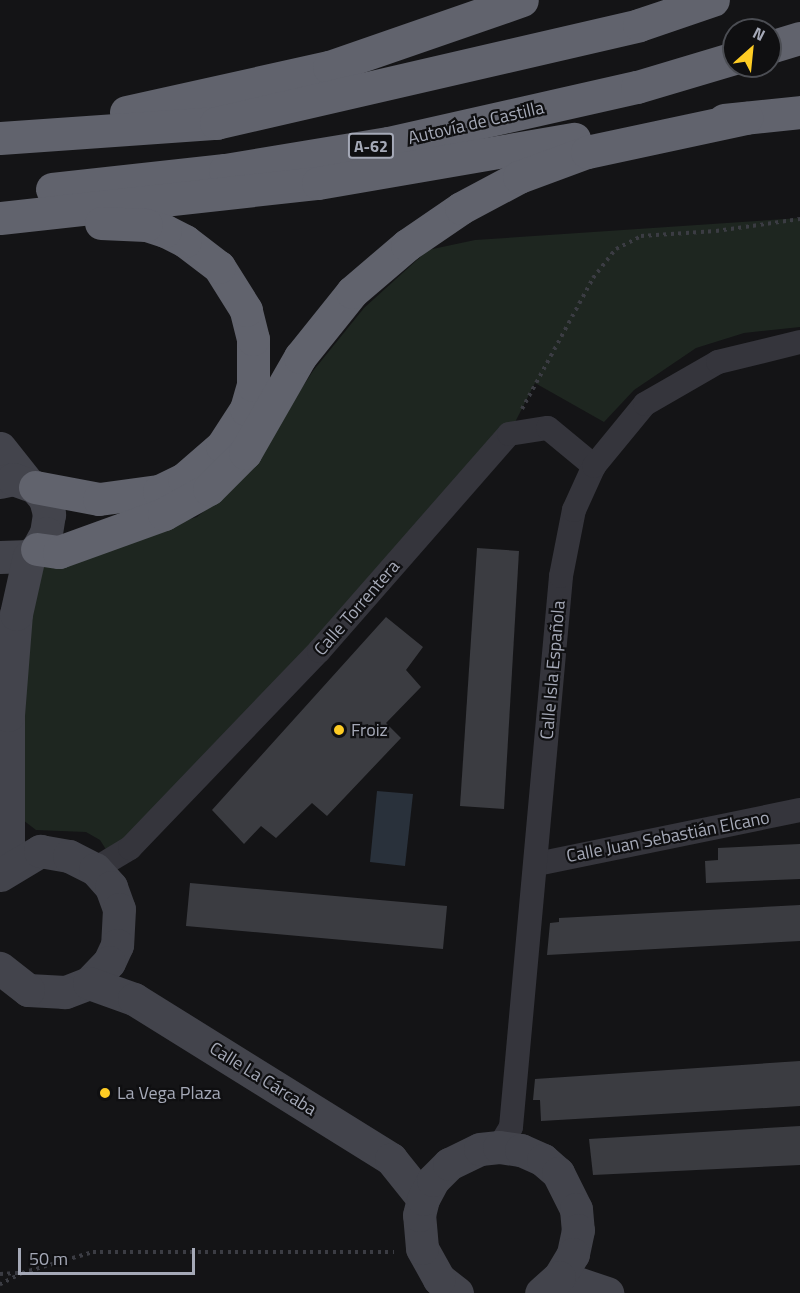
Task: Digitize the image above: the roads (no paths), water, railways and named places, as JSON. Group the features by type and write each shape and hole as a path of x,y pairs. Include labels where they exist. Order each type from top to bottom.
{"highway":[{"path":"407,42 468,0"},
{"path":"13,136 329,67 407,42 522,0"},
{"path":"13,136 216,123 639,25 713,0"},
{"path":"782,43 800,38"},
{"name":"Autovía de Castilla","path":"0,195 225,170 388,143 637,87 722,62"},
{"path":"0,218 318,183 618,131 800,112"},
{"path":"19,555 59,552 164,514 209,489 245,453 300,357 352,292 406,245 461,208 519,177 587,152 746,118"},
{"path":"0,224 124,224 165,231 185,241 219,267 246,310 253,339 253,385 246,409 222,446 184,479 159,491 99,499 21,484"}],"street":[{"name":"Calle Isla Española","path":"510,1141 537,864 561,576 574,510 594,466 645,404 718,362 800,342"},
{"name":"Calle Torrentera","path":"103,878 319,651 509,434 548,428 594,466"},
{"path":"0,448 21,484 45,498 49,514 46,533 19,555 16,614 4,708 6,807 4,871"},
{"path":"6,807 40,851"},
{"name":"Calle Juan Sebastián Elcano","path":"537,864 800,810"},
{"path":"3,978 28,990 65,992 99,973 117,945 119,909 103,878 69,856 40,851 4,871"},
{"name":"Calle La Cárcaba","path":"99,973 134,999 392,1159 423,1199"},
{"path":"445,1288 422,1248 419,1215 423,1199 433,1180 449,1164 480,1149 510,1141 543,1160 569,1190 578,1230 558,1275 602,1290"},
{"name":"Calle La Cárcaba","path":"392,1159 449,1164"}],"place":[{"name":"Froiz","path":"339,730"},
{"name":"La Vega Plaza","path":"105,1093"}]}
